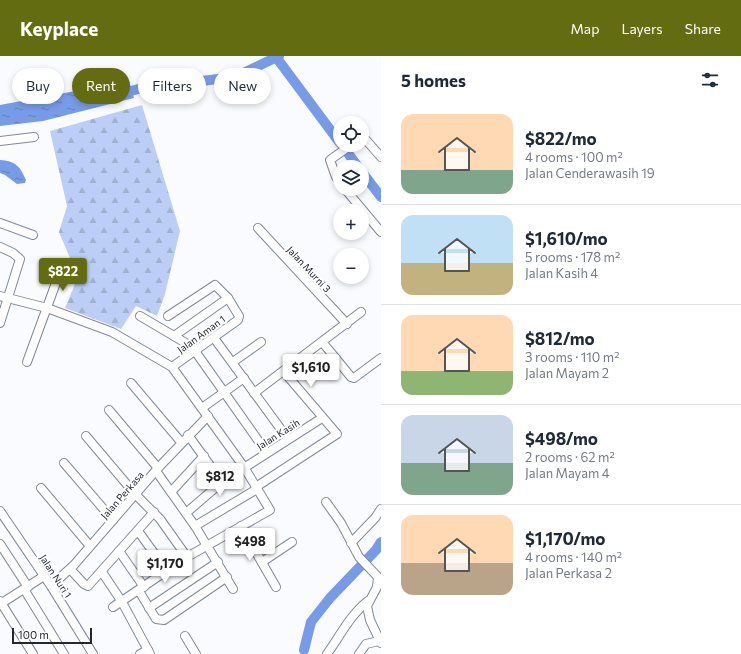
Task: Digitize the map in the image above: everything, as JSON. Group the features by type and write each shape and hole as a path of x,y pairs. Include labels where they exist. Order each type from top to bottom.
{"street":[{"path":"0,141 34,138"},
{"path":"369,143 381,157"},
{"path":"333,168 330,160 341,152"},
{"path":"351,196 381,232"},
{"path":"0,223 34,235"},
{"name":"Jalan Murni 3","path":"258,228 346,324"},
{"path":"0,247 14,253 20,259 4,297 0,323"},
{"path":"27,362 61,269"},
{"name":"Jalan Aman 1","path":"168,316 212,286 218,286 228,298 239,316 238,320 172,367"},
{"path":"4,297 47,308 112,332 172,367 244,467 270,510 187,557 142,589 113,607"},
{"path":"174,336 228,298"},
{"path":"254,393 323,343 361,312"},
{"path":"140,316 196,351 267,452"},
{"path":"214,338 288,439"},
{"path":"233,362 261,342"},
{"path":"323,343 351,377 354,378 381,358"},
{"path":"195,526 335,437 337,434 284,372"},
{"path":"202,408 244,378"},
{"path":"131,383 181,442"},
{"path":"109,410 157,469 218,562 233,589"},
{"name":"Jalan Perkasa","path":"51,586 70,569 181,442 208,416"},
{"name":"Jalan Kasih","path":"186,513 222,482 322,418"},
{"path":"188,435 222,482"},
{"path":"86,436 135,494 154,512 187,557"},
{"path":"171,492 204,456"},
{"path":"64,463 113,520"},
{"path":"41,488 90,546"},
{"path":"326,502 341,523 354,551 378,581 368,602 367,611 380,642 366,644 359,654"},
{"path":"351,543 381,509"},
{"name":"Jalan Nuri 1","path":"0,511 51,586 93,654"},
{"path":"70,569 84,584 88,586 154,512"},
{"path":"241,526 276,587"},
{"path":"138,530 167,571"},
{"path":"262,562 292,542"},
{"path":"0,544 64,654"},
{"path":"119,551 142,589 149,608 156,619 164,620 226,577"},
{"path":"149,608 218,562"},
{"path":"102,572 122,602 146,652"},
{"path":"33,654 1,602 44,576"},
{"path":"327,654 351,619 360,608 368,602"},
{"path":"184,636 196,654"}],"green space":[{"path":"142,105 180,231 165,294 157,316 136,306 121,329 65,308 78,277 59,232 67,206 50,131"}],"water":[{"path":"130,84 134,98 130,99"},
{"path":"72,92 72,104 110,104 43,121 0,126 0,105 12,103 12,104 64,104 64,93"},
{"path":"0,160 16,165 24,175 26,180 25,183 17,184 0,173"}],"waterway":[{"path":"130,91 142,88 235,77 279,56"},
{"path":"276,57 333,134"},
{"path":"347,152 353,160"},
{"path":"369,181 381,197"},
{"path":"304,650 311,622 330,598 376,550 381,542"}]}
